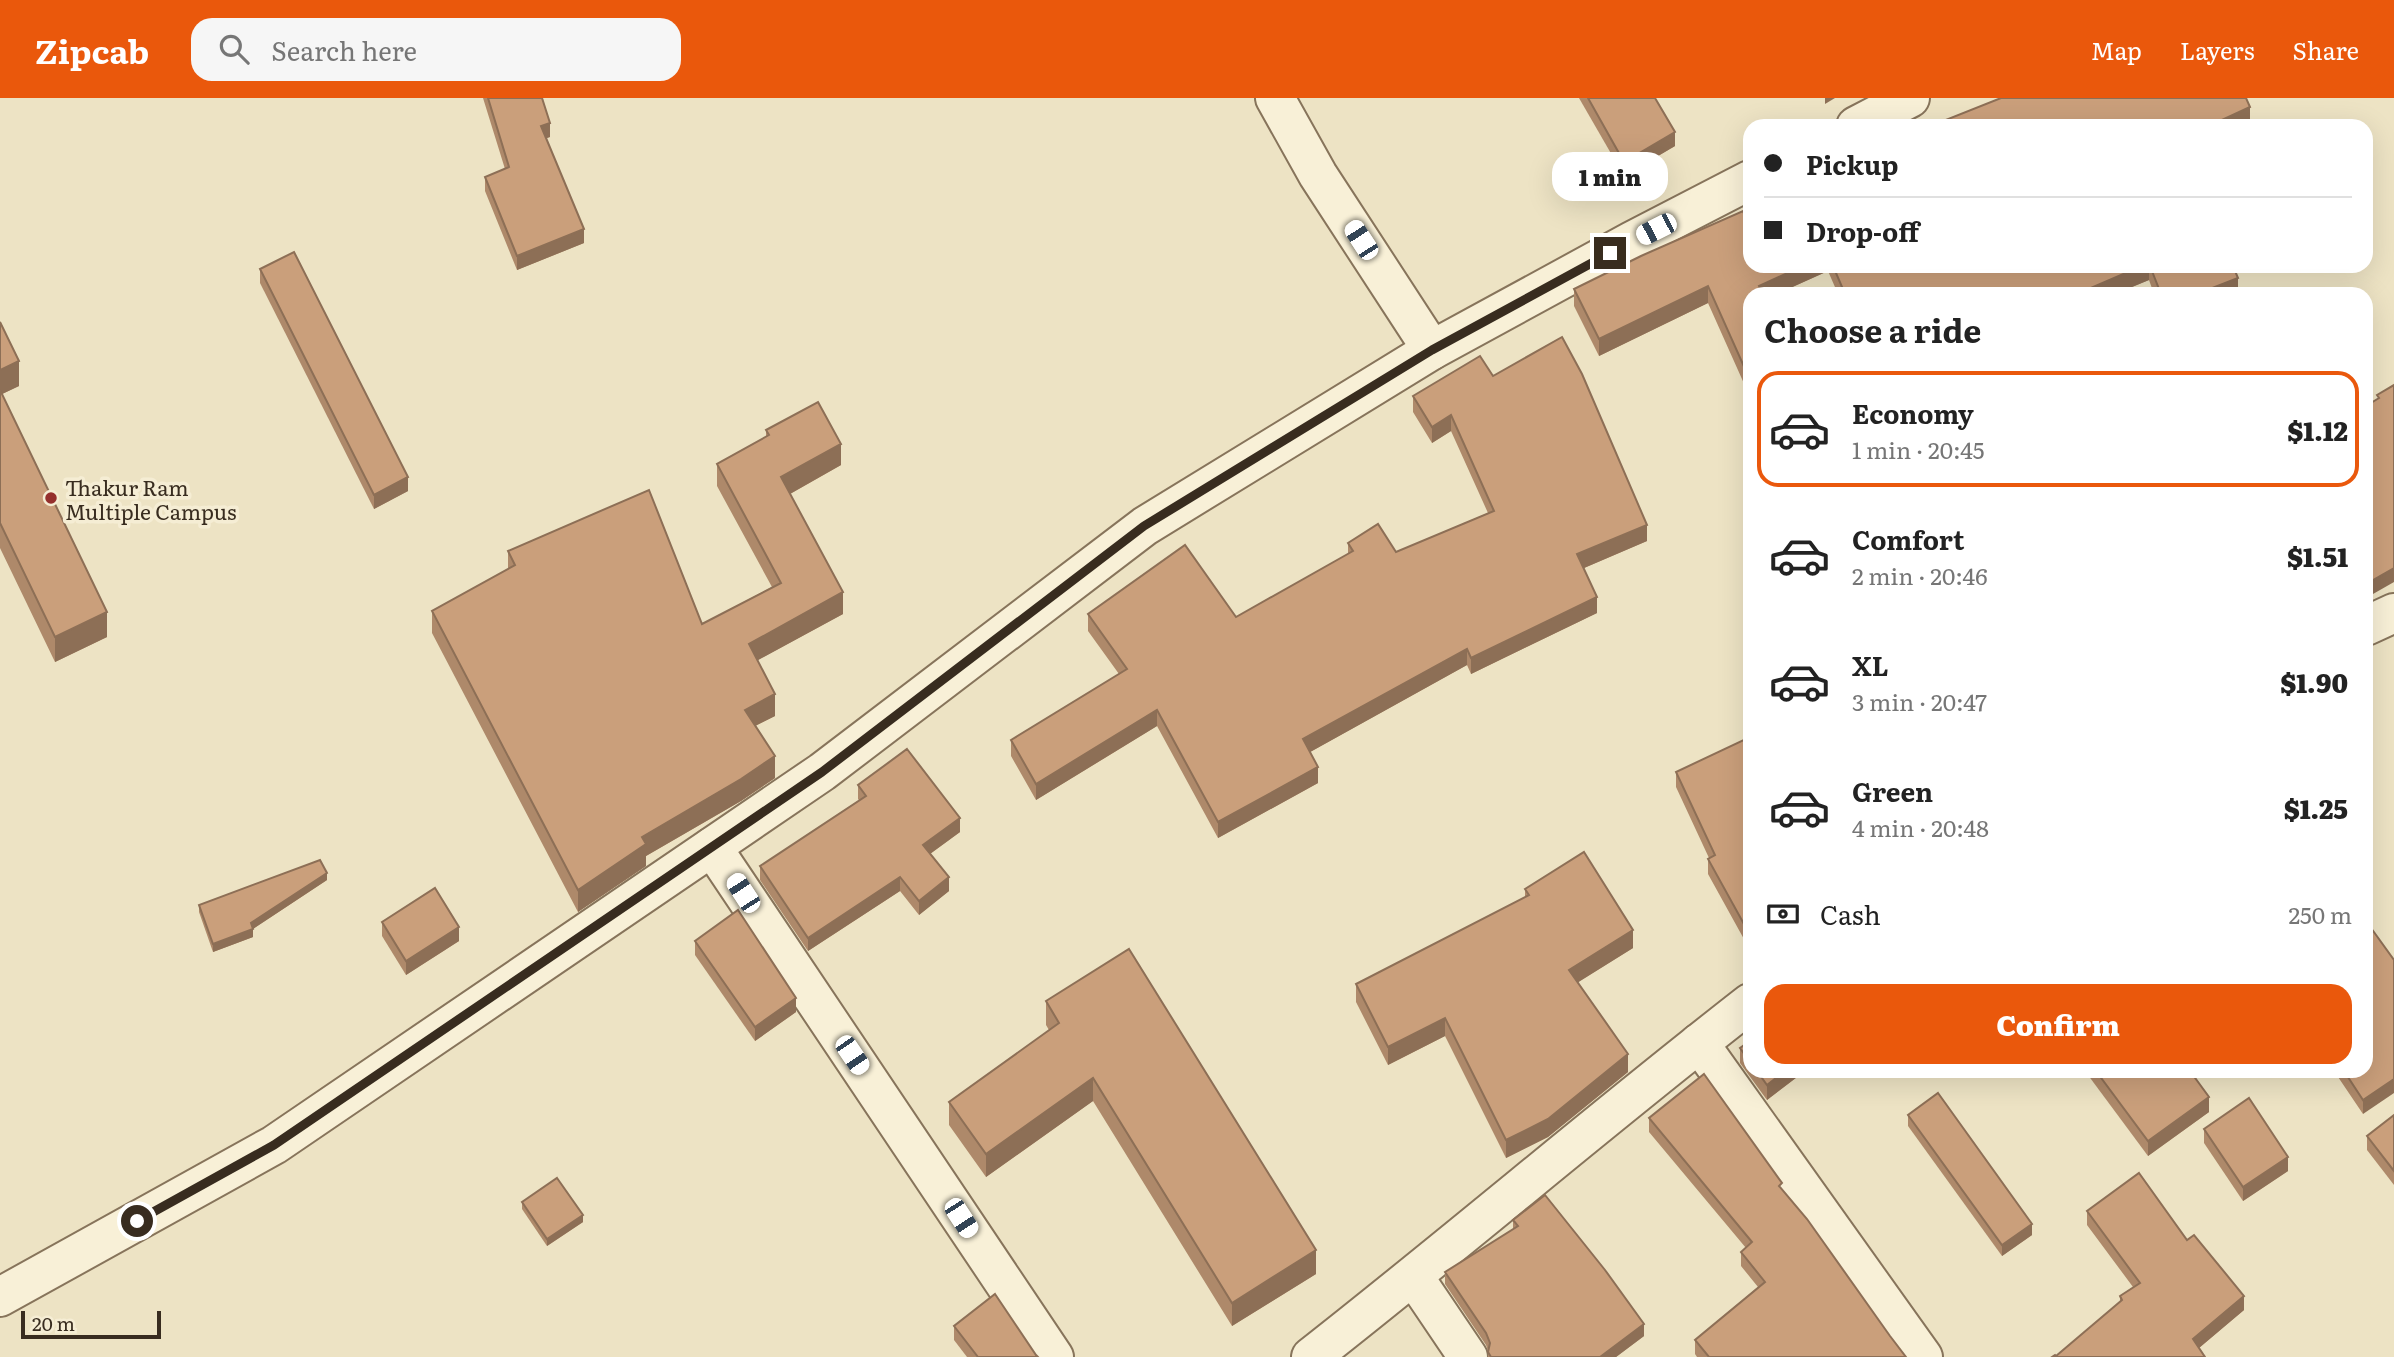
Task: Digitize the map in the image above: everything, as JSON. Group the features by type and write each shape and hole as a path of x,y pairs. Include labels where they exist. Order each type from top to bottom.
{"street":[{"path":"1275,98 1318,174 1432,350"},
{"path":"1870,119 1910,98"},
{"path":"0,1297 274,1145 822,772 1144,526 1432,350 1743,184"},
{"path":"2373,623 2394,613"},
{"path":"712,847 1054,1357"},
{"path":"1311,1357 1743,1008"},
{"path":"1699,1043 1923,1357"},
{"path":"1413,1277 1468,1357"}],"building":[{"path":"488,98 542,98 550,123 541,126 584,229 517,256 485,177 509,167"},
{"path":"1588,98 1655,98 1675,132 1624,162"},
{"path":"2001,98 2246,98 2250,107 2224,119 1948,119"},
{"path":"1743,211 1743,273 1788,273 1760,287 1743,287 1743,364 1708,286 1599,339 1574,289"},
{"path":"294,252 408,477 374,495 260,269"},
{"path":"1836,273 2126,273 2093,287 1842,287"},
{"path":"2153,273 2236,273 2238,278 2215,287 2158,287"},
{"path":"0,322 19,361 0,370"},
{"path":"1562,337 1582,374 1647,525 1577,554 1597,597 1471,658 1467,649 1303,739 1318,767 1218,822 1157,710 1036,784 1011,740 1127,669 1088,614 1185,545 1236,617 1353,551 1348,543 1378,524 1396,552 1494,511 1451,415 1432,427 1413,396 1480,356 1493,376"},
{"path":"2394,385 2394,568 2373,580 2373,402 2379,398 2377,395"},
{"path":"0,390 107,612 55,637 0,523"},
{"path":"818,402 841,444 781,477 843,592 749,644 775,694 745,710 775,756 642,837 646,844 578,890 432,611 515,565 508,551 649,490 702,624 781,583 717,464 769,435 766,430"},
{"path":"1743,740 1743,922 1708,859 1715,855 1676,772"},
{"path":"907,749 960,818 923,845 949,877 919,901 900,877 808,938 760,866 866,796 858,785"},
{"path":"1584,852 1633,930 1569,970 1628,1054 1548,1119 1506,1140 1445,1018 1388,1047 1356,984 1529,895 1525,889"},
{"path":"320,860 327,873 251,923 253,929 213,944 199,905"},
{"path":"435,888 459,927 406,961 382,922"},
{"path":"738,910 796,998 755,1027 695,941"},
{"path":"2373,931 2394,960 2394,1079 2363,1100 2349,1078 2373,1078"},
{"path":"1129,949 1316,1250 1232,1303 1093,1078 986,1154 949,1102 1059,1023 1046,1001"},
{"path":"1704,1074 1782,1183 1779,1186 1807,1219 1906,1357 1709,1357 1695,1340 1765,1282 1741,1252 1752,1242 1649,1118"},
{"path":"1762,1078 1776,1078 1767,1085"},
{"path":"2101,1078 2195,1078 2209,1097 2148,1141"},
{"path":"1938,1093 2032,1224 2002,1245 1908,1115"},
{"path":"2249,1098 2288,1157 2243,1187 2204,1129"},
{"path":"2394,1115 2394,1171 2367,1136"},
{"path":"2139,1173 2187,1240 2194,1235 2244,1296 2193,1339 2205,1357 2052,1357 2122,1300 2120,1296 2140,1283 2087,1211"},
{"path":"557,1178 583,1215 547,1239 522,1202"},
{"path":"1545,1195 1644,1324 1600,1357 1491,1357 1486,1333 1445,1272 1518,1226 1513,1220"},
{"path":"995,1294 1038,1357 978,1357 954,1326"}],"place":[{"name":"Thakur Ram Multiple Campus","path":"51,498"}],"route":[{"path":"137,1221 274,1145 822,772 1144,526 1432,350 1610,253"}]}
